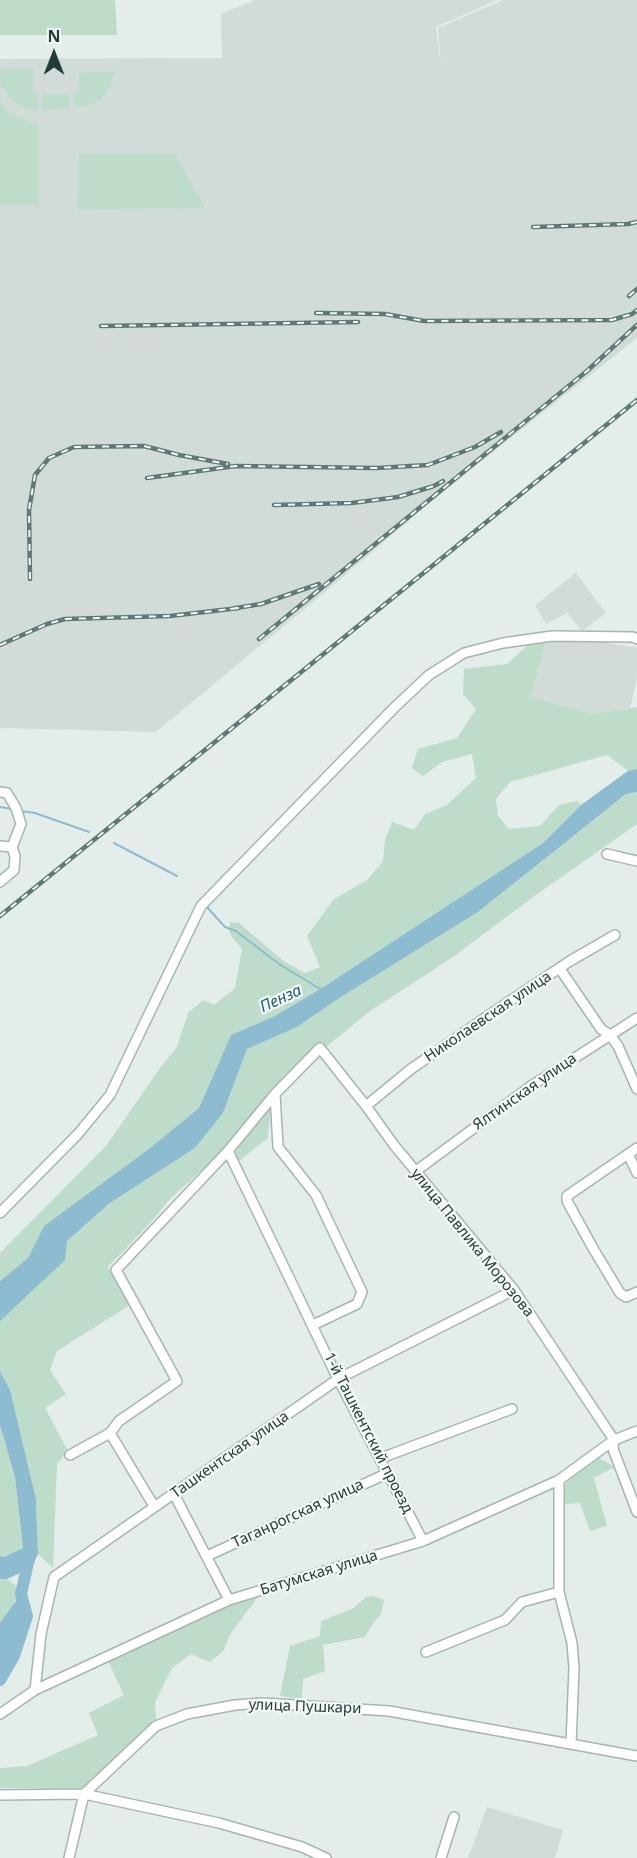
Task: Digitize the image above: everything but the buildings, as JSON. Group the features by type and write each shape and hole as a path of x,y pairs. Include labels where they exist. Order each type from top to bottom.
{"street":[{"path":"0,1214 78,1134 110,1095 205,903 394,708 429,675 464,653 503,643 552,636 636,637"},
{"path":"0,792 7,793 16,808 21,824 12,848 15,856 14,870 0,882"},
{"path":"0,846 12,848"},
{"path":"607,854 637,861"},
{"name":"Николаевская улица","path":"366,1106 411,1069 507,1002 615,935"},
{"path":"560,969 601,1029 610,1035 618,1046 637,1089"},
{"name":"Ялтинская улица","path":"416,1171 531,1086 637,1018"},
{"name":"улица Павлика Морозова","path":"275,1094 320,1048 416,1171 514,1290 614,1440 613,1449 637,1512"},
{"path":"70,1455 110,1433 119,1420 177,1381 116,1270 228,1151 275,1094"},
{"path":"275,1094 278,1147 316,1195 362,1292 357,1304 313,1325"},
{"path":"637,1148 567,1196 567,1201 620,1293 626,1297 637,1292"},
{"name":"1-й Ташкентский проезд","path":"228,1151 338,1379 423,1541"},
{"path":"628,1154 637,1173"},
{"name":"Ташкентская улица","path":"35,1690 41,1634 54,1577 338,1379 514,1290"},
{"path":"381,1458 512,1409"},
{"name":"Батумская улица","path":"0,1714 35,1690 229,1599 423,1541 559,1480 614,1440 637,1431"},
{"path":"110,1433 154,1506"},
{"name":"Таганрогская улица","path":"207,1556 388,1473"},
{"path":"559,1480 559,1592 572,1643 574,1668 571,1744"},
{"path":"174,1494 229,1599"},
{"path":"426,1652 505,1620 522,1602 559,1592"},
{"name":"улица Пушкари","path":"84,1794 156,1726 187,1714 235,1705 264,1703 389,1711 637,1756"},
{"path":"0,1795 84,1794 219,1822 302,1847 326,1858"},
{"path":"69,1858 84,1794"},
{"path":"441,1858 454,1817"}],"shaded area":[{"path":"255,0 497,0 436,27 441,67 438,28 503,0 637,0 637,338 440,494 156,732 0,728 0,59 222,58 221,14"},
{"path":"576,573 606,613 582,631 567,613 546,624 535,605"},
{"path":"580,638 637,648 637,678 630,708 593,714 531,697 546,641"},
{"path":"487,1807 563,1830 555,1858 468,1858"}],"green space":[{"path":"0,0 115,0 117,35 0,35"},
{"path":"0,69 33,69 33,94 38,94 38,110 22,107 10,98 0,85"},
{"path":"114,72 111,86 101,99 87,106 74,108 73,94 79,94 79,73"},
{"path":"42,94 69,94 69,109 42,110"},
{"path":"0,100 10,114 39,125 39,205 0,205"},
{"path":"79,153 175,154 205,208 78,210"},
{"path":"546,641 531,697 593,714 637,707 637,769 628,771 607,755 510,782 496,799 498,816 509,829 540,826 559,805 577,801 581,805 543,843 325,986 275,1016 231,1035 199,1108 150,1148 44,1226 28,1258 0,1281 0,1253 106,1146 177,1047 188,1013 203,1000 214,1005 235,988 242,949 229,933 230,922 239,923 285,962 305,973 320,967 307,936 333,900 367,880 383,861 385,840 392,822 414,830 425,814 447,805 476,778 472,754 442,762 423,776 412,768 418,749 457,738 476,709 463,694 464,669 507,664 529,644"},
{"path":"637,792 637,824 450,959 370,1011 326,1047 318,1044 272,1091 268,1138 238,1162 226,1148 170,1199 108,1267 130,1305 57,1351 50,1370 66,1394 45,1408 68,1451 57,1464 53,1568 38,1554 36,1499 10,1390 0,1371 0,1321 2,1317 39,1284 67,1241 110,1203 195,1148 223,1113 247,1049 297,1027 478,912 626,794"},
{"path":"0,1425 15,1477 23,1548 4,1557 0,1556"},
{"path":"599,1458 615,1467 594,1478 607,1526 590,1531 580,1503 563,1504 563,1488 569,1479"},
{"path":"0,1579 7,1579 20,1589 13,1607 0,1623"},
{"path":"260,1594 229,1636 224,1650 210,1662 191,1654 172,1668 155,1702 156,1721 82,1788 0,1788 0,1768 27,1766 98,1735 89,1713 124,1695 107,1659 230,1602"},
{"path":"373,1596 384,1600 381,1614 365,1637 323,1645 325,1671 303,1679 302,1699 280,1696 290,1646 320,1636 321,1621 352,1609 366,1597"}],"water":[{"path":"637,769 637,792 626,794 478,912 297,1027 247,1049 223,1113 195,1148 110,1203 67,1241 65,1260 0,1321 0,1281 28,1258 44,1226 150,1148 199,1108 231,1035 275,1016 325,986 543,843 581,805 628,771"},
{"path":"0,1371 10,1390 36,1499 38,1554 31,1568 7,1579 0,1579 0,1556 4,1557 23,1548 15,1477 0,1425"},
{"path":"21,1594 27,1616 14,1656 0,1680 0,1623"}],"waterway":[{"path":"0,807 12,809"},
{"path":"20,811 35,813 89,832"},
{"path":"114,843 177,876"},
{"name":"Пенза","path":"206,906 225,927 236,931 279,964 322,990"},
{"path":"0,1680 14,1656 27,1616 21,1594 30,1554"}],"railway":[{"path":"533,227 637,222"},
{"path":"629,296 637,289"},
{"path":"316,313 385,314 424,321 612,320 632,314 637,310"},
{"path":"101,326 358,322"},
{"path":"259,639 587,371 637,325"},
{"path":"0,916 637,400"},
{"path":"147,478 236,466 377,468 428,465 475,447 501,432"},
{"path":"30,579 29,510 35,475 49,458 74,447 144,446 228,464"},
{"path":"274,505 352,503 398,497 443,481"},
{"path":"230,609 261,604 319,584"},
{"path":"0,645 47,624 65,619 170,616 239,608"}]}
